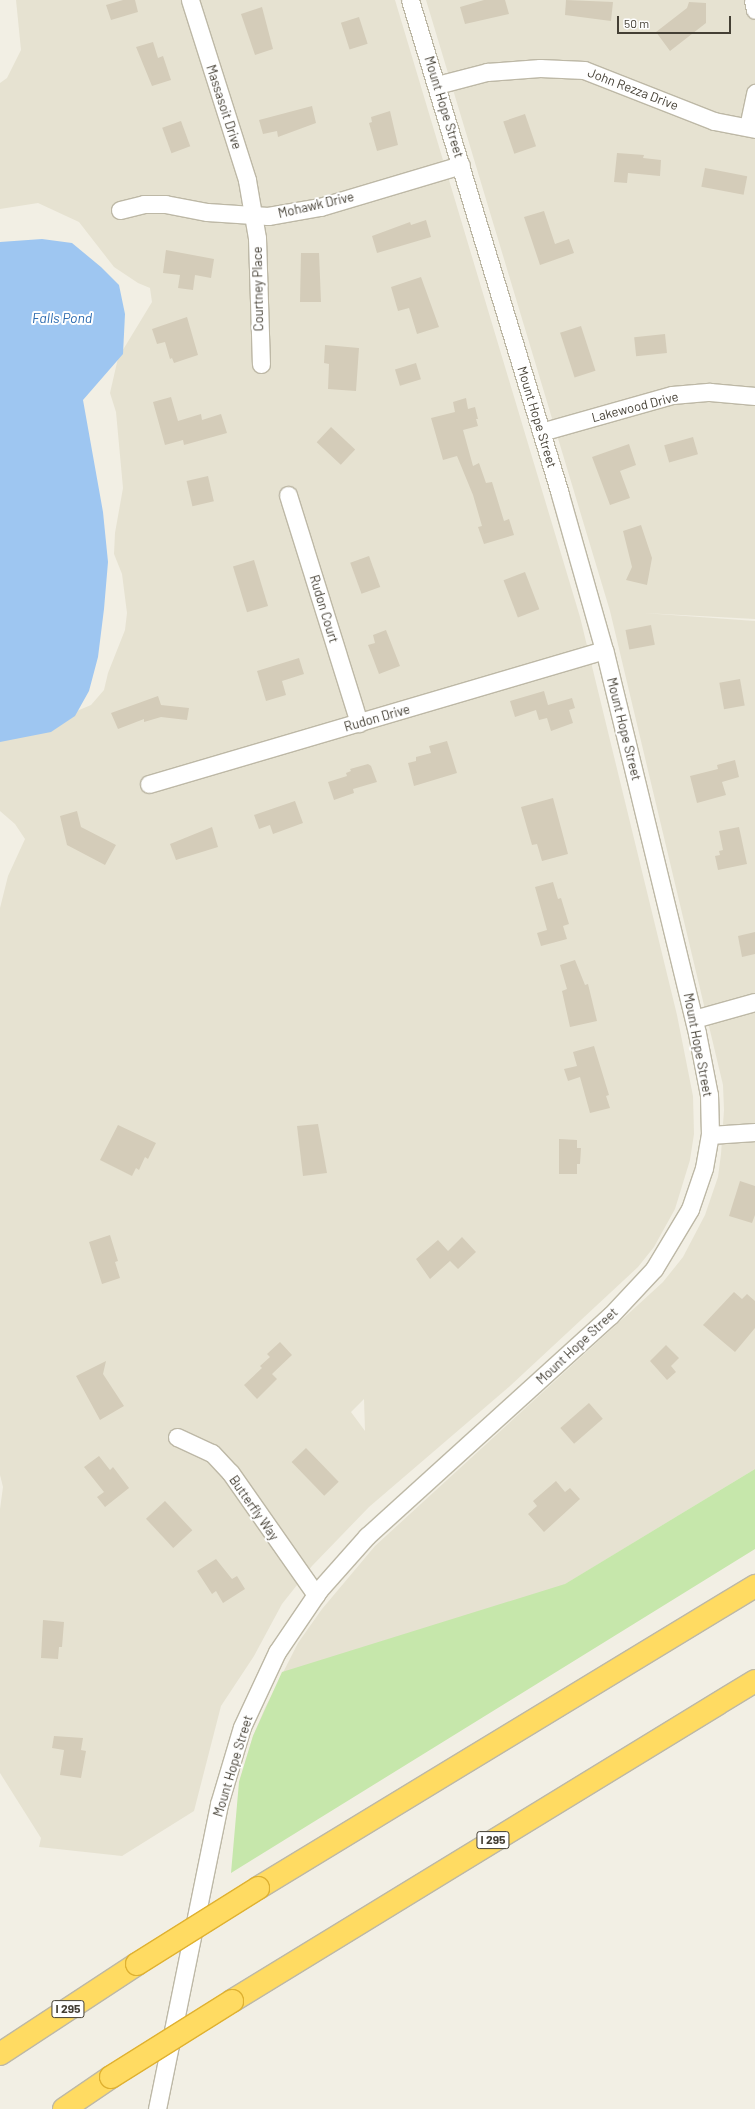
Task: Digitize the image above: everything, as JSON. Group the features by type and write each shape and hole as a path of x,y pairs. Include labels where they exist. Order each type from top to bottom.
{"highway":[{"name":"I 295","path":"0,2054 137,1964 258,1888 755,1586"},
{"name":"I 295","path":"64,2109 111,2077 232,2001 755,1681"}],"street":[{"name":"Massasoit Drive","path":"190,0 247,180 254,215"},
{"name":"Mount Hope Street","path":"157,2109 219,1804 242,1727 277,1652 316,1596 367,1536 610,1316 654,1269 690,1209 704,1168 710,1135 709,1095 694,1019 604,650 541,432 410,0"},
{"path":"752,0 755,10"},
{"name":"John Rezza Drive","path":"437,85 487,72 540,68 584,70 714,121 752,128"},
{"path":"752,128 755,93"},
{"name":"Mohawk Drive","path":"120,210 144,204 165,204 207,212 268,216 320,207 461,166"},
{"name":"Courtney Place","path":"254,215 257,238 261,364"},
{"name":"Lakewood Drive","path":"541,432 672,395 710,392 755,396"},
{"name":"Rudon Court","path":"288,495 359,723"},
{"name":"Rudon Drive","path":"149,784 604,650"},
{"path":"694,1019 755,1002"},
{"path":"710,1135 755,1132"},
{"name":"Butterfly Way","path":"177,1437 212,1453 230,1472 316,1596"}],"shaded area":[{"path":"16,0 395,0 580,617 677,1015 693,1096 694,1134 690,1160 675,1209 654,1247 638,1267 510,1386 369,1507 312,1566 282,1604 254,1656 221,1706 194,1811 122,1856 39,1847 41,1838 0,1773 0,1509 3,1487 0,1475 0,908 8,876 25,839 15,824 0,811 0,730 58,719 91,705 104,690 108,673 125,630 127,613 122,574 114,554 115,533 123,488 116,412 110,393 118,358 152,302 150,288 138,283 114,267 79,222 38,203 0,209 0,83 7,78 21,50","holes":["364,1399 365,1431 351,1412"]},
{"path":"426,0 755,0 755,619 644,613 755,621 755,1469 239,1782 253,1736 265,1708 298,1643 322,1609 375,1546 663,1282 683,1257 705,1215 718,1177 721,1154 724,1110 723,1085 610,611"}],"green space":[{"path":"755,1469 755,1549 231,1873 239,1782 253,1736 282,1672 565,1584"}],"water":[{"name":"Falls Pond","path":"42,239 72,243 101,267 119,285 125,314 123,354 83,400 103,512 108,562 98,657 89,691 75,716 51,732 0,742 0,242"}],"building":[{"path":"123,0 135,0 138,12 111,20 106,5"},
{"path":"484,0 505,0 509,14 465,24 460,7"},
{"path":"566,0 613,2 611,21 565,15"},
{"path":"689,2 706,3 706,23 670,51 656,32 687,8"},
{"path":"262,7 273,49 255,55 241,14"},
{"path":"359,17 368,44 350,50 341,23"},
{"path":"153,42 158,58 163,56 171,80 152,86 136,47"},
{"path":"312,106 316,123 278,137 277,131 263,134 259,120"},
{"path":"390,111 398,145 377,151 369,123 372,122 371,117"},
{"path":"525,114 536,146 514,154 503,121"},
{"path":"181,121 190,146 171,153 162,128"},
{"path":"617,153 644,155 643,158 661,160 660,176 628,173 627,183 614,182"},
{"path":"705,168 747,176 744,195 701,187"},
{"path":"544,211 555,244 569,239 574,253 540,265 524,217"},
{"path":"426,220 431,237 377,253 372,236 410,222 411,225"},
{"path":"166,250 214,259 211,278 195,275 193,290 178,288 180,275 163,273"},
{"path":"301,253 319,253 321,302 300,302"},
{"path":"421,277 439,327 417,334 409,308 398,311 391,287"},
{"path":"187,317 198,355 174,363 172,358 170,359 165,342 157,344 152,329"},
{"path":"581,326 596,371 575,377 560,333"},
{"path":"665,334 667,353 636,356 634,337"},
{"path":"325,345 359,348 356,391 328,389 329,364 324,363"},
{"path":"416,363 421,379 400,386 395,369"},
{"path":"171,397 178,421 201,414 202,420 221,414 227,433 184,445 183,440 165,445 153,402"},
{"path":"466,398 468,409 475,407 478,419 476,419 478,426 463,430 473,466 479,463 486,483 492,482 504,521 509,519 514,535 484,544 478,527 482,526 473,495 457,456 443,460 431,418 455,412 453,402"},
{"path":"331,427 355,450 341,465 317,442"},
{"path":"693,437 698,454 669,463 664,445"},
{"path":"629,444 636,465 620,471 630,498 610,505 592,457"},
{"path":"208,476 214,501 192,506 187,481"},
{"path":"641,525 652,558 647,585 626,580 632,567 623,531"},
{"path":"369,556 380,587 361,594 350,563"},
{"path":"254,560 268,606 247,612 233,566"},
{"path":"525,572 539,609 518,618 504,580"},
{"path":"651,625 655,645 629,650 625,630"},
{"path":"386,630 400,666 379,674 368,645 375,643 373,635"},
{"path":"299,658 304,674 282,681 286,695 266,701 257,671"},
{"path":"740,679 745,706 724,709 719,683"},
{"path":"544,691 548,705 572,698 575,708 569,710 573,723 551,731 547,718 539,720 536,710 515,717 510,701"},
{"path":"158,696 161,705 189,708 187,720 161,717 144,722 144,719 118,729 111,713"},
{"path":"447,741 457,773 414,786 408,763 416,761 416,757 431,753 429,746"},
{"path":"735,760 739,777 722,782 726,795 697,803 690,776 718,769 717,765"},
{"path":"368,764 371,766 377,782 353,789 354,793 334,800 328,782 347,776 346,773 351,771 350,769"},
{"path":"553,798 568,854 542,861 537,844 532,845 521,807"},
{"path":"295,801 303,823 273,834 270,825 259,829 254,815"},
{"path":"77,811 81,827 116,845 105,865 67,845 60,816"},
{"path":"212,827 218,847 176,860 170,844"},
{"path":"739,827 747,864 718,870 715,856 720,855 719,851 723,850 719,831"},
{"path":"553,882 558,899 561,898 569,924 563,926 567,939 541,946 537,933 547,930 535,887"},
{"path":"755,932 755,954 742,957 738,936"},
{"path":"575,960 585,985 588,984 597,1021 570,1027 562,991 567,989 560,965"},
{"path":"594,1046 609,1095 606,1096 610,1108 590,1113 580,1077 568,1081 564,1069 577,1066 573,1052"},
{"path":"318,1124 327,1173 303,1176 297,1126"},
{"path":"118,1125 156,1143 148,1159 145,1157 139,1170 136,1168 132,1176 100,1160"},
{"path":"559,1139 577,1140 577,1148 581,1148 580,1164 577,1164 577,1174 559,1174"},
{"path":"740,1181 755,1186 755,1215 752,1223 729,1216"},
{"path":"110,1235 118,1261 115,1262 120,1278 102,1284 89,1242"},
{"path":"462,1237 476,1252 458,1269 450,1261 430,1279 416,1259 438,1240 448,1251"},
{"path":"734,1292 742,1299 747,1294 755,1301 755,1328 735,1352 703,1325"},
{"path":"280,1342 292,1355 272,1374 277,1379 257,1399 244,1385 262,1368 260,1366 270,1357 267,1354"},
{"path":"666,1345 679,1358 671,1366 676,1372 667,1380 650,1361"},
{"path":"106,1361 103,1374 124,1406 100,1420 76,1376"},
{"path":"589,1403 603,1419 574,1444 560,1428"},
{"path":"306,1448 339,1482 324,1496 292,1462"},
{"path":"99,1456 110,1470 113,1467 129,1488 105,1507 97,1497 104,1492 84,1467"},
{"path":"556,1481 565,1492 570,1488 580,1499 544,1532 528,1514 537,1506 533,1501"},
{"path":"165,1501 192,1530 173,1548 146,1519"},
{"path":"216,1559 232,1579 237,1576 245,1589 223,1603 216,1591 212,1594 197,1571"},
{"path":"43,1620 64,1622 62,1647 59,1647 58,1659 41,1658"},
{"path":"54,1736 83,1738 81,1750 86,1751 81,1778 60,1775 64,1750 52,1748"}]}
